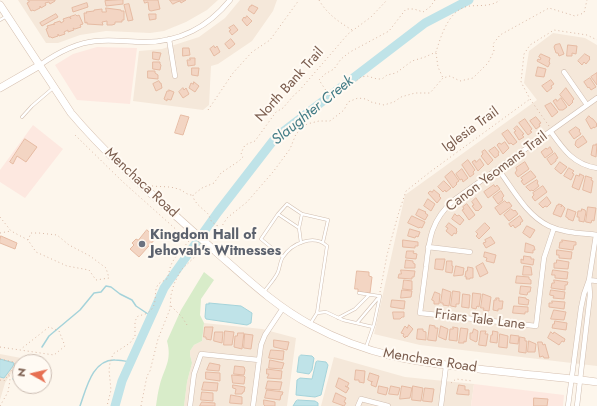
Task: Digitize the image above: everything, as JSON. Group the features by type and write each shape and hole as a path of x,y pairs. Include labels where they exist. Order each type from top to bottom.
{"main road":[{"name":"Menchaca Road","path":"0,5 71,113 90,135 141,186 263,293 309,325 365,350 408,360 446,366 597,382"},
{"path":"0,88 40,64"}],"street":[{"path":"40,64 74,46 96,41 114,40 146,42 169,39 187,34 203,26 219,13 230,0"},
{"path":"169,39 175,76"},
{"path":"564,72 587,105"},
{"name":"Canon Yeomans Trail","path":"420,313 428,247 433,228 440,215 449,205 550,129 597,98"},
{"path":"550,129 564,150 573,159 588,166 597,168"},
{"path":"498,169 528,210 539,220 554,228 570,232 597,235 589,280 581,308 568,406"},
{"name":"Friars Tale Lane","path":"420,313 536,326 544,258 554,228"},
{"path":"428,247 470,252"},
{"path":"589,280 597,281"},
{"path":"577,406 590,295 589,280"},
{"path":"253,406 263,340 283,308"},
{"path":"190,406 194,374 201,354 259,360"},
{"path":"441,406 446,366"},
{"path":"358,406 361,399 388,406"}],"lane":[{"path":"0,20 7,16"},
{"path":"22,117 54,87"},
{"path":"283,257 261,239 278,214 287,204 302,214 328,220 323,242"},
{"path":"278,214 299,228"},
{"path":"301,243 299,228 302,214"},
{"path":"263,293 278,272 283,257 291,248 311,240 323,242 327,246 317,313 309,325"},
{"path":"359,293 380,296"},
{"path":"338,318 355,309 369,295"},
{"path":"357,323 380,296"},
{"path":"365,350 374,327 380,296"},
{"path":"317,313 326,312 343,320 374,327"}],"path":[{"path":"208,110 233,73 252,52 270,40 299,0"},
{"path":"319,0 323,7 336,20 353,30"},
{"name":"North Bank Trail","path":"193,196 202,188 214,183 221,173 243,157 241,153 245,145 255,141 276,112 283,108 298,92 348,34 371,17 387,0"},
{"path":"435,0 430,7 423,12 414,9 406,9 389,31 350,52 341,59 334,69 325,74 319,80 329,95 334,96 347,89 361,78 367,76 382,79 387,75 396,73 412,61 436,52"},
{"path":"443,78 438,67 436,52 440,37 452,17 460,9 468,6 488,5 500,0"},
{"path":"215,234 227,218 247,202 261,184 273,172 290,149 296,134 307,124 319,121 330,121 344,110 348,102 358,98 384,105 394,102 401,97 415,93 430,93 443,78 450,76 460,81 473,78 488,63 494,50 493,44 500,35 549,8 575,16 584,12 587,0"},
{"path":"550,129 520,82 524,54 530,45 554,30 587,35 597,40"},
{"name":"Iglesia Trail","path":"380,296 387,255 406,191 530,99"},
{"path":"75,135 123,182 189,241 175,257 170,266 166,280 160,282 156,286 153,308 147,313 138,316 135,322 135,336 130,343 113,354 108,370 111,390 107,406"},
{"path":"141,186 168,187 178,189 193,196 194,200 202,207 205,213 208,214 211,222 217,225 218,231"},
{"path":"0,217 11,231 28,240 36,252 67,266 89,270 96,280 109,278 106,268 90,256 69,245 57,235 39,232 31,233 28,240"},
{"path":"0,233 11,231"},
{"path":"141,406 154,352 170,306 174,284 181,270 199,253"},
{"path":"170,306 182,317 187,325"},
{"path":"0,347 54,355 65,346 58,330 49,327 21,349"},
{"path":"0,359 14,362 15,365 4,381 0,380"},
{"path":"0,406 8,392 10,380 9,374"},
{"path":"451,383 456,379 473,380"}],"shaded area":[{"path":"18,0 218,0 207,10 186,22 164,31 150,33 106,31 80,35 58,43 46,43"},
{"path":"240,0 277,0 273,11 252,41 218,64 211,66 209,105 203,110 133,101 139,51 162,49 199,37 225,18"},
{"path":"553,33 585,38 597,45 597,366 420,345 374,334 405,195 537,100 524,83 529,51"},
{"path":"97,47 137,48 130,104 77,100 55,65 73,54"},
{"path":"33,125 63,149 25,198 0,182 0,170"},
{"path":"204,323 262,329 296,338 287,406 184,406 187,382 192,363 190,351 194,345 202,341"},
{"path":"0,354 12,356 12,372 5,383 0,400"},
{"path":"334,357 405,377 474,384 471,406 321,406"},
{"path":"474,384 564,395 563,406 471,406"}],"green space":[{"path":"204,272 214,280 201,299 200,315 204,323 202,341 194,345 190,351 192,363 187,382 184,406 156,406 159,387 169,353 167,341 181,310"}],"water":[{"path":"206,304 241,306 252,313 251,323 247,325 206,319"},
{"path":"301,355 312,356 314,358 312,370 309,374 297,372 299,357"},
{"path":"0,359 12,362 12,367 4,378 0,377"},
{"path":"316,362 326,362 328,365 321,395 315,397 296,395 297,380 300,378 312,379"},
{"path":"298,400 315,401 318,403 318,406 293,406"}],"building":[{"path":"28,0 55,1 50,4 49,2 45,3 46,5 41,8 40,6 40,8 31,11 27,3 29,2"},
{"path":"123,0 123,4 106,6 105,1"},
{"path":"144,0 158,0 160,9 149,10 148,2 145,3"},
{"path":"170,0 186,0 181,3 180,1 173,4"},
{"path":"87,3 88,7 73,12 72,8"},
{"path":"129,4 133,20 128,21 124,5"},
{"path":"252,5 258,8 254,14 248,10"},
{"path":"106,8 124,11 124,20 122,20 122,22 115,22 115,24 112,25 107,25 107,21 102,22 103,25 87,24 87,22 85,23 84,13 102,9 102,12 106,12"},
{"path":"56,14 58,17 42,26 40,23"},
{"path":"149,14 156,14 156,19 150,20"},
{"path":"79,15 83,24 80,25 81,27 75,29 73,28 74,30 68,32 68,30 64,32 65,34 59,36 58,34 58,36 52,38 49,37 46,29 48,28 47,26 60,21 61,23 64,21 63,19 69,17 71,19 70,17"},
{"path":"247,16 252,21 247,26 242,20"},
{"path":"234,25 238,30 232,35 229,28"},
{"path":"231,39 235,44 229,49 225,44"},
{"path":"560,44 564,54 559,56 554,47 555,45"},
{"path":"568,45 577,46 576,54 572,53 572,56 567,56"},
{"path":"214,46 215,48 217,46 220,52 214,56 210,49"},
{"path":"183,48 189,48 190,55 183,56"},
{"path":"153,52 161,53 159,60 153,59"},
{"path":"541,54 550,58 548,67 537,61 538,59 540,60 541,58 539,57"},
{"path":"585,54 590,57 590,59 586,64 584,62 582,65 578,61"},
{"path":"190,58 195,58 195,65 188,66 187,60 190,60"},
{"path":"153,62 160,62 160,70 153,69"},
{"path":"538,67 546,69 544,77 536,76"},
{"path":"192,68 199,68 198,76 192,75"},
{"path":"148,71 155,71 158,75 158,79 148,78"},
{"path":"597,73 597,85 591,77"},
{"path":"590,78 596,87 591,90 584,82"},
{"path":"551,80 554,84 547,92 542,86"},
{"path":"159,81 162,88 156,91 153,84"},
{"path":"194,82 199,86 195,92 189,88 191,83 193,84"},
{"path":"183,88 184,90 186,88 189,94 183,98 179,92"},
{"path":"566,88 574,99 569,106 560,95"},
{"path":"169,90 174,92 171,100 167,99 167,101 164,99 167,91"},
{"path":"561,98 567,107 563,110 559,110 553,101 556,99 557,101"},
{"path":"551,103 558,112 552,117 545,106"},
{"path":"181,115 189,117 183,135 175,133"},
{"path":"589,116 597,124 597,126 591,129 586,120"},
{"path":"536,117 541,123 536,129 530,121"},
{"path":"525,119 532,129 530,131 532,132 528,135 519,123"},
{"path":"517,126 524,134 522,135 524,137 519,140 514,132 516,131 514,129"},
{"path":"576,127 580,130 579,131 581,134 574,139 569,132"},
{"path":"508,130 517,142 513,145 511,143 509,144 502,134"},
{"path":"583,136 587,142 578,148 575,145 576,141"},
{"path":"25,139 37,147 26,162 17,156 13,164 10,162"},
{"path":"505,142 509,148 503,154 497,145"},
{"path":"596,144 596,157 591,155 593,145"},
{"path":"495,147 499,152 499,155 495,158 489,151"},
{"path":"550,147 553,152 545,158 541,152"},
{"path":"485,150 493,160 488,165 481,156 483,154 482,152"},
{"path":"555,153 558,158 551,165 547,159"},
{"path":"480,159 484,165 478,171 472,162 475,160 476,162"},
{"path":"468,160 475,170 473,172 474,174 470,177 462,165"},
{"path":"525,162 529,169 518,177 515,173 517,170 516,168"},
{"path":"560,162 567,167 561,174 555,169"},
{"path":"569,168 574,171 572,173 574,174 571,180 564,176"},
{"path":"462,169 468,178 463,182 462,179 460,180 456,174"},
{"path":"452,171 459,181 453,188 445,177"},
{"path":"531,171 536,177 524,185 521,178"},
{"path":"580,174 584,176 579,190 572,187 576,175 579,176"},
{"path":"586,176 592,178 591,180 593,181 591,193 583,190"},
{"path":"537,180 539,186 533,191 530,191 526,187"},
{"path":"444,181 451,188 446,192 445,190 443,192 438,187"},
{"path":"494,185 495,187 497,185 500,189 488,198 484,192"},
{"path":"543,186 547,192 535,201 532,197 534,195 533,193"},
{"path":"434,190 440,195 439,196 441,198 437,203 428,193"},
{"path":"501,191 504,196 502,198 503,200 498,204 493,197"},
{"path":"547,197 551,203 547,207 545,206 543,208 539,204"},
{"path":"476,198 482,207 478,211 476,211 472,206 474,205 472,202"},
{"path":"428,199 435,204 431,211 424,206"},
{"path":"505,201 507,203 509,202 512,206 500,215 495,208"},
{"path":"467,204 475,215 469,220 462,210"},
{"path":"559,204 565,208 561,217 553,214 557,205"},
{"path":"588,207 596,208 594,221 592,220 591,223 586,222"},
{"path":"419,209 426,212 425,213 428,215 425,220 416,215"},
{"path":"511,209 514,211 515,210 518,214 509,221 504,215"},
{"path":"568,209 576,212 573,221 566,217"},
{"path":"582,209 586,212 584,222 579,221 579,217 577,217 578,211 581,211"},
{"path":"455,214 457,216 459,215 464,220 460,225 452,219"},
{"path":"412,216 425,222 422,228 408,223"},
{"path":"520,216 523,221 520,223 521,224 515,228 513,225 511,227 509,224"},
{"path":"449,223 457,229 456,234 454,233 452,236 446,231 448,228 446,227"},
{"path":"485,223 490,228 479,239 476,236 478,234 476,232"},
{"path":"527,226 535,230 530,238 523,233"},
{"path":"410,229 420,232 418,237 416,236 415,238 408,236"},
{"name":"Kingdom Hall of Jehovah's Witnesses","path":"147,230 156,238 139,257 130,249 134,245 132,243 136,239 138,240"},
{"path":"1,236 17,243 15,249 0,243"},
{"path":"491,237 495,243 486,248 483,243"},
{"path":"403,240 418,242 418,246 415,246 415,248 403,247"},
{"path":"562,240 576,242 573,250 559,248"},
{"path":"526,243 534,246 535,250 533,250 533,253 525,252"},
{"path":"557,250 572,252 571,259 559,258 559,255 557,255"},
{"path":"407,251 414,251 413,253 417,254 416,259 406,258"},
{"path":"485,252 496,255 494,263 486,261 487,258 484,257"},
{"path":"524,256 534,259 533,265 521,263 521,259 523,260"},
{"path":"436,259 445,259 443,270 435,269"},
{"path":"406,260 413,261 415,268 405,268"},
{"path":"557,260 569,262 568,269 554,268 554,263 556,263"},
{"path":"447,261 452,261 452,273 446,272"},
{"path":"483,263 488,273 480,277 476,267"},
{"path":"456,266 464,268 463,275 454,276"},
{"path":"524,266 531,267 532,275 523,275"},
{"path":"468,267 473,268 473,278 466,279 466,271"},
{"path":"401,270 415,271 414,277 412,277 412,279 398,278 399,274 401,274"},
{"path":"553,270 568,272 567,279 555,278 555,275 552,275"},
{"path":"357,271 369,272 369,276 372,277 370,293 358,292 358,289 355,289"},
{"path":"517,276 529,277 531,284 516,283"},
{"path":"404,280 412,281 412,290 403,289"},
{"path":"554,280 568,282 567,285 565,285 565,290 551,288"},
{"path":"521,286 531,287 530,292 528,292 527,295 520,294"},
{"path":"443,289 451,292 449,306 441,303"},
{"path":"402,290 412,291 411,297 401,298"},
{"path":"551,290 565,292 564,299 553,298 554,296 550,295"},
{"path":"453,291 460,292 459,304 456,304 456,307 451,306"},
{"path":"435,292 440,294 439,304 434,304 434,301 432,300"},
{"path":"473,293 481,294 479,307 477,306 476,309 472,308"},
{"path":"463,294 470,295 469,308 462,307"},
{"path":"483,294 491,297 489,311 481,308"},
{"path":"519,297 529,300 528,305 519,304"},
{"path":"496,298 499,298 499,301 503,301 502,309 498,309 498,311 493,310 494,300 496,300"},
{"path":"392,300 405,301 404,309 391,307"},
{"path":"552,301 565,302 564,309 549,307 549,303 552,303"},
{"path":"514,306 528,307 528,312 525,312 525,314 513,313"},
{"path":"554,310 566,312 564,320 551,319"},
{"path":"393,312 404,312 404,317 394,319"},
{"path":"555,321 567,323 566,330 552,328"},
{"path":"409,325 413,329 405,338 403,336 404,334 401,333 405,326 407,328"},
{"path":"430,325 438,328 436,341 428,340"},
{"path":"441,326 448,329 446,340 439,337"},
{"path":"205,327 213,327 211,340 204,337"},
{"path":"453,327 458,328 457,341 449,340 450,329 453,329"},
{"path":"461,328 468,329 466,342 464,341 464,343 459,343"},
{"path":"418,329 423,329 423,331 426,332 426,340 417,339"},
{"path":"474,329 478,331 476,342 470,339 470,333 472,333"},
{"path":"225,331 234,332 232,345 224,345"},
{"path":"481,331 486,331 485,334 488,334 486,346 479,345"},
{"path":"493,331 498,332 497,343 490,342"},
{"path":"215,332 223,332 222,343 214,341"},
{"path":"551,332 553,334 554,332 565,339 564,342 562,341 559,345 548,338"},
{"path":"238,333 244,333 242,349 234,347 235,336 237,336"},
{"path":"245,334 253,335 251,349 244,348"},
{"path":"500,334 508,336 507,348 499,347"},
{"path":"511,335 519,336 518,344 510,343"},
{"path":"520,337 525,338 525,341 527,341 526,353 519,352"},
{"path":"274,340 289,342 287,350 274,347"},
{"path":"529,341 536,344 535,352 528,352"},
{"path":"538,342 542,342 543,345 545,344 549,358 544,358 543,356 540,357"},
{"path":"271,350 284,351 283,360 269,358"},
{"path":"270,360 284,363 282,369 269,368"},
{"path":"210,363 220,365 219,371 207,370"},
{"path":"235,366 244,367 244,375 234,374"},
{"path":"267,369 282,371 281,379 267,378 269,374 267,374"},
{"path":"356,370 365,371 364,383 359,382 359,380 355,380"},
{"path":"206,372 220,373 220,381 206,379"},
{"path":"370,373 379,376 376,387 371,385 372,382 368,380"},
{"path":"232,375 244,376 244,384 233,383"},
{"path":"339,378 349,383 347,387 349,388 346,393 336,387"},
{"path":"268,381 282,382 280,390 266,389"},
{"path":"204,382 218,383 217,391 202,390"},
{"path":"233,385 245,387 244,392 242,394 235,394 236,389 233,388"},
{"path":"459,385 465,386 465,390 469,390 469,395 457,394"},
{"path":"379,386 388,388 386,395 378,393"},
{"path":"391,386 400,388 398,395 389,394"},
{"path":"402,386 412,388 410,398 400,399"},
{"path":"413,386 423,388 421,401 412,400"},
{"path":"425,388 434,389 432,402 423,401"},
{"path":"267,390 283,392 280,400 265,398"},
{"path":"202,392 213,393 213,401 201,400"},
{"path":"336,393 346,398 344,402 346,403 344,406 333,402"},
{"path":"231,395 242,397 242,404 230,403"},
{"path":"534,398 548,399 547,406 534,406"},
{"path":"264,400 275,402 275,406 265,406"},
{"path":"202,402 215,403 215,406 200,406"}],"waterway":[{"name":"Slaughter Creek","path":"115,406 122,381 164,288 218,212 276,137 425,23 469,0"},
{"path":"42,347 49,336 80,310 94,293 101,292 106,286 111,287 120,294 132,300 136,306 151,316"},
{"path":"80,406 95,370 107,361 121,360 130,362"}],"place":[{"name":"Kingdom Hall of Jehovah's Witnesses","path":"142,244"}]}
